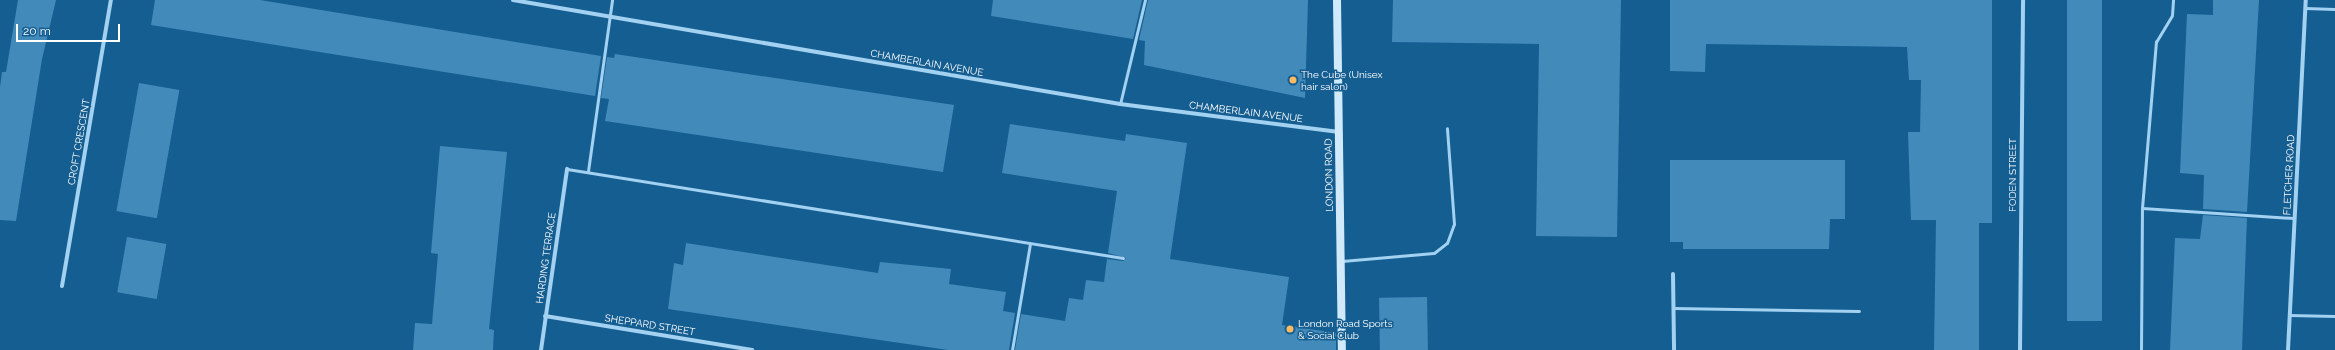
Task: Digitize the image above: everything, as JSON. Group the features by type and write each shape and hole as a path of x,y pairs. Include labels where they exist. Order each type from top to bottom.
{"main road":[{"name":"LONDON ROAD","path":"1337,0 1342,350"}],"street":[{"name":"CROFT CRESCENT","path":"62,286 111,0"},
{"name":"CHAMBERLAIN AVENUE","path":"513,0 610,18 1120,104 1339,132"},
{"name":"FODEN STREET","path":"2020,350 2023,0"},
{"name":"FLETCHER ROAD","path":"2288,350 2306,0"},
{"name":"HARDING TERRACE","path":"541,350 567,169"},
{"path":"1673,274 1674,350"},
{"name":"SHEPPARD STREET","path":"545,316 752,350"}],"lane":[{"path":"588,171 612,0"},
{"path":"1120,104 1145,0"},
{"path":"2141,350 2142,208 2156,42 2172,15 2173,0"},
{"path":"2306,8 2335,9"},
{"path":"1340,261 1434,253 1447,243 1454,224 1447,128"},
{"path":"567,169 588,171 1123,258"},
{"path":"2142,208 2294,218"},
{"path":"1012,350 1030,244"},
{"path":"1674,308 1859,311"},
{"path":"2289,315 2335,316"}],"building":[{"path":"18,0 56,0 42,59 16,221 0,220 0,87 2,72 6,72"},
{"path":"155,0 260,0 601,56 595,96 151,25"},
{"path":"993,0 1142,0 1133,39 991,16"},
{"path":"1148,0 1308,0 1305,98 1144,65 1145,41 1139,40"},
{"path":"1393,0 1621,0 1617,237 1536,236 1539,44 1392,42"},
{"path":"1670,0 1992,0 1992,223 1979,223 1979,350 1934,350 1936,220 1911,220 1908,132 1920,132 1921,80 1909,80 1907,47 1706,44 1705,72 1670,71"},
{"path":"2067,0 2102,0 2102,321 2067,321"},
{"path":"2213,0 2259,0 2247,212 2203,209 2204,175 2180,173 2187,14 2213,15"},
{"path":"615,54 954,105 943,172 605,121 609,99 601,98 607,57 614,58"},
{"path":"139,83 179,90 157,218 116,211"},
{"path":"1010,124 1125,141 1126,134 1187,143 1170,259 1289,277 1282,325 1336,333 1336,350 1015,350 1021,314 1065,321 1069,298 1083,300 1086,280 1104,282 1107,259 1123,261 1126,258 1108,253 1117,191 1002,173"},
{"path":"440,146 507,152 489,329 494,330 493,350 413,350 415,323 432,324 438,254 431,253"},
{"path":"1670,160 1845,160 1845,219 1830,219 1829,249 1683,249 1683,242 1670,242"},
{"path":"2203,215 2247,218 2242,350 2170,350 2175,238 2200,239"},
{"path":"127,237 166,244 157,299 117,292"},
{"path":"686,243 878,273 880,262 951,269 949,284 1006,292 1003,311 1015,313 1009,350 948,350 668,309 674,263 683,265"},
{"path":"1427,297 1428,350 1380,350 1379,298"}],"place":[{"name":"The Cube (Unisex hair salon)","path":"1293,80"},
{"name":"London Road Sports & Social Club","path":"1290,329"}]}
